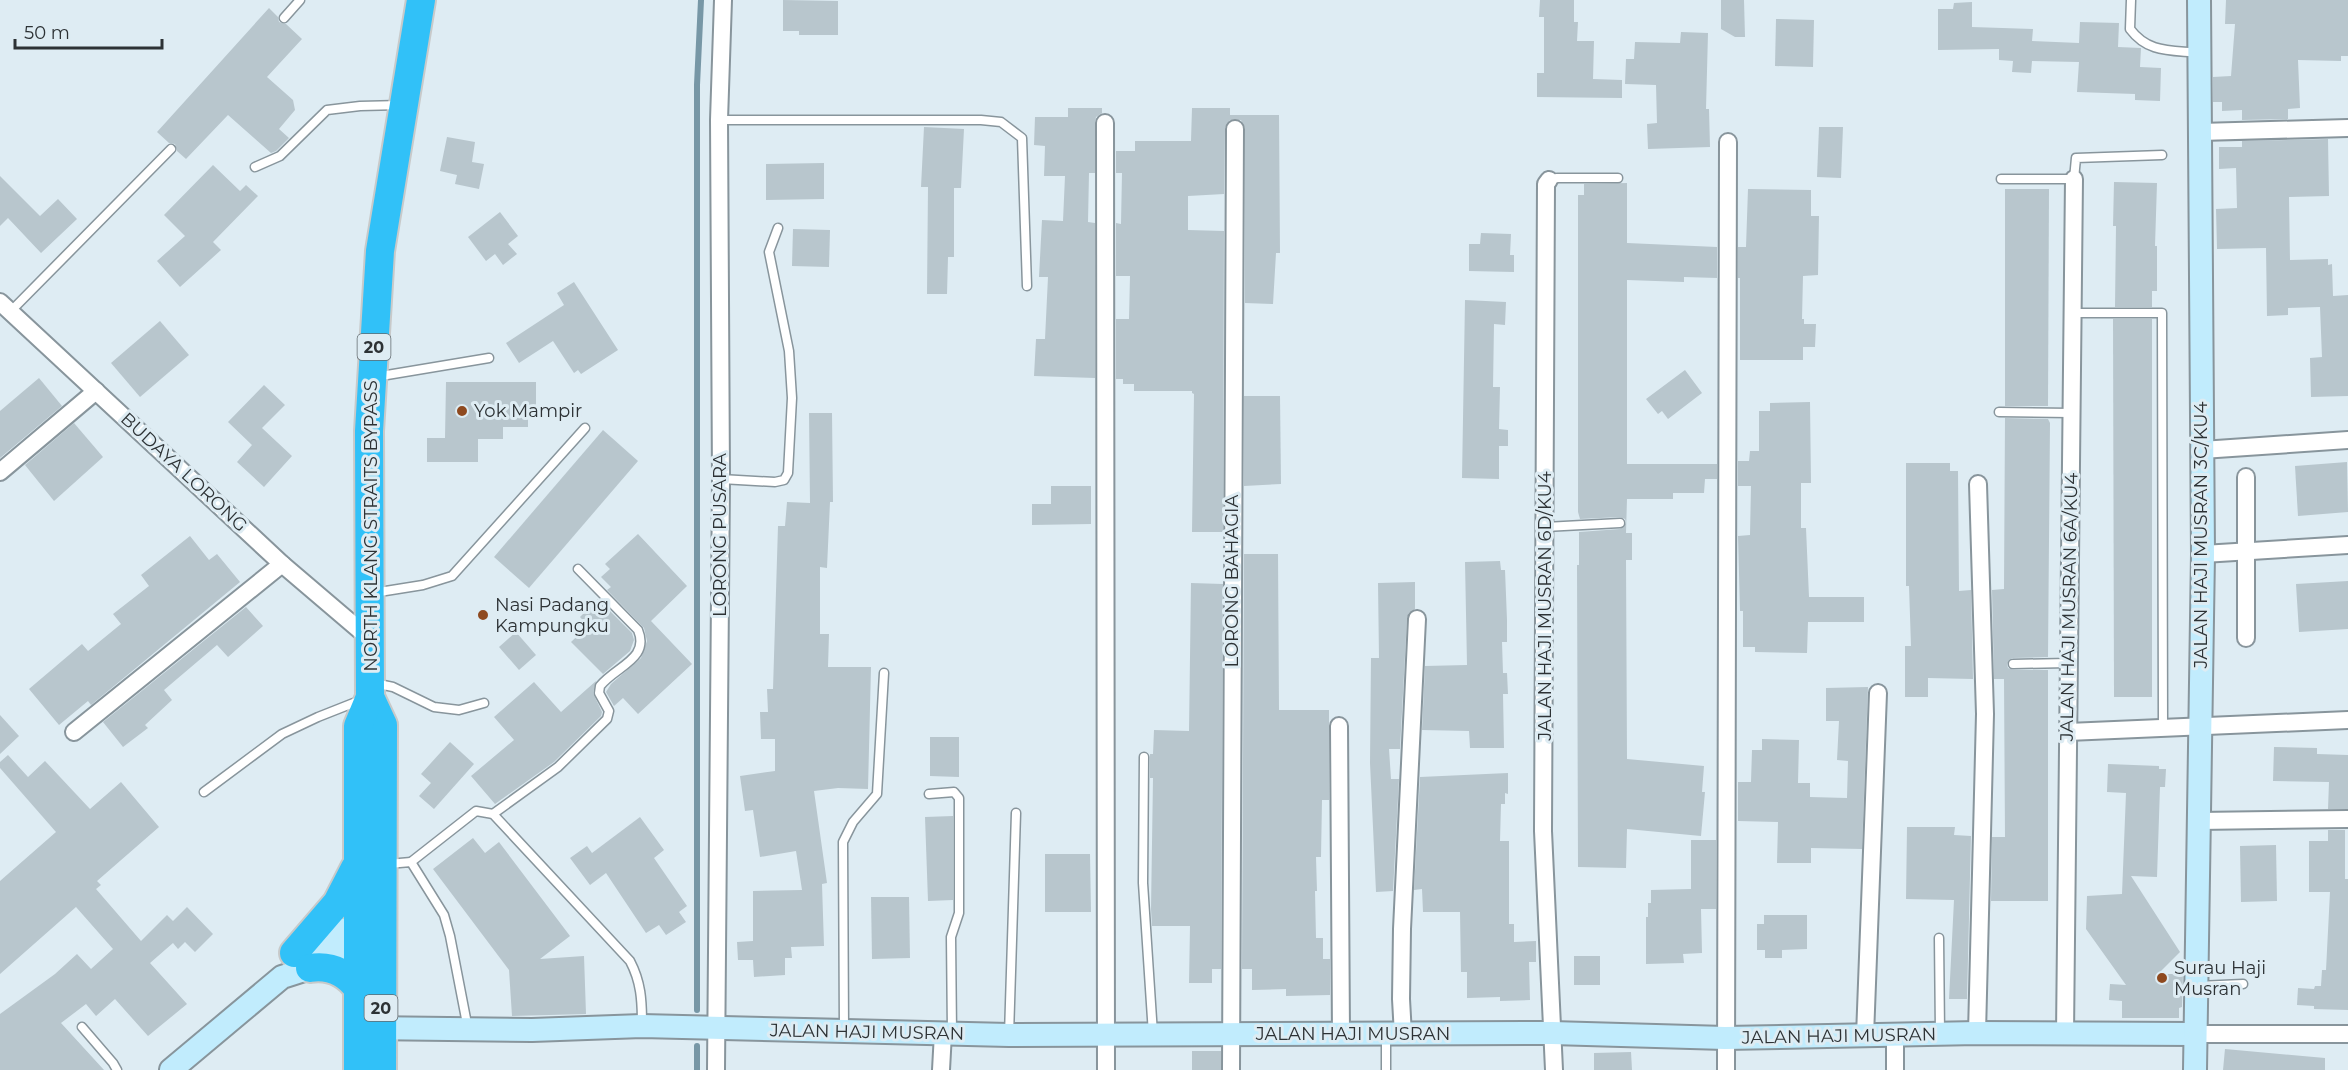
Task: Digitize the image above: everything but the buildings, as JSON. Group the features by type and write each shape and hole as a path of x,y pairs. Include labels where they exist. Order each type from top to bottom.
{"highway":[{"name":"NORTH KLANG STRAITS BYPASS","path":"358,1070 370,1028 369,865 357,726 370,689 369,431 372,377 380,250 421,0"},
{"path":"295,966 337,903 369,865"},
{"name":"NORTH KLANG STRAITS BYPASS","path":"369,936 358,989 382,1070"},
{"path":"295,966 320,966 339,970 350,978 358,989"}],"street":[{"name":"LORONG PUSARA","path":"716,1070 721,479 719,120 723,0"},
{"name":"JALAN HAJI MUSRAN 3C/KU4","path":"2194,1070 2203,554 2199,0"},
{"path":"1106,123 1106,1070"},
{"path":"2200,132 2348,128"},
{"name":"LORONG BAHAGIA","path":"1231,1070 1235,129"},
{"path":"1726,1070 1728,142"},
{"name":"JALAN HAJI MUSRAN 6A/KU4","path":"2065,1035 2074,179"},
{"name":"JALAN HAJI MUSRAN 6D/KU4","path":"1549,180 1546,184 1543,831 1554,1070"},
{"name":"BUDAYA LORONG","path":"3,311 96,391 282,564 370,639"},
{"path":"0,472 96,391"},
{"path":"2202,450 2348,440"},
{"path":"2246,477 2246,638"},
{"path":"1977,1033 1985,714 1978,484"},
{"path":"2203,554 2348,545"},
{"path":"74,732 282,564"},
{"path":"1397,1030 1401,999 1402,929 1418,619"},
{"path":"1865,1035 1878,693"},
{"path":"2068,732 2348,720"},
{"path":"1339,726 1341,1034"},
{"path":"2198,821 2348,819"},
{"path":"171,1070 295,966 324,934 342,929 369,936"},
{"name":"JALAN HAJI MUSRAN","path":"370,1028 468,1030 642,1026 844,1030 949,1028 1009,1035 1341,1034 1397,1030 1725,1038 1977,1033 2348,1034"},
{"path":"941,1070 949,1028"},
{"path":"1895,1036 1895,1070"}],"lane":[{"path":"284,18 300,0"},
{"path":"2131,0 2130,29 2138,40 2153,48 2200,53"},
{"path":"255,167 280,156 327,110 360,106 404,105"},
{"path":"719,120 981,120 1001,122 1022,138 1027,286"},
{"path":"3,311 171,149"},
{"path":"2001,179 2074,179 2076,158 2162,156"},
{"path":"1549,180 1618,178"},
{"path":"721,479 775,482 783,480 788,474 792,398 789,351 769,252 778,228"},
{"path":"2072,313 2162,313 2163,729"},
{"path":"372,377 489,358"},
{"path":"1999,412 2070,413"},
{"path":"370,594 423,585 452,576 585,428"},
{"path":"1545,527 1620,524"},
{"path":"493,814 558,767 607,718 609,711 599,693 600,686 640,651 643,641 639,630 578,569"},
{"path":"2013,664 2068,663"},
{"path":"844,1030 843,842 853,822 877,794 884,673"},
{"path":"204,792 282,734 370,689 393,687 434,706 459,710 484,703"},
{"path":"1144,756 1143,883 1154,1034"},
{"path":"929,794 954,792 959,798 959,913 951,937 949,1028"},
{"path":"369,865 411,862 476,811 493,814 630,961 637,974 642,992 642,1026"},
{"path":"1009,1035 1016,813"},
{"path":"411,862 444,915 468,1030"},
{"path":"1938,938 1940,1034"},
{"path":"2195,986 2243,984"},
{"path":"82,1027 117,1070"},
{"path":"1386,1070 1397,1030"}],"waterway":[{"path":"697,1010 697,85 701,0"},
{"path":"697,1046 697,1070"}],"place":[{"name":"Yok Mampir","path":"462,411"},
{"name":"Nasi Padang Kampungku","path":"483,615"},
{"name":"Surau Haji Musran","path":"2162,978"}]}
